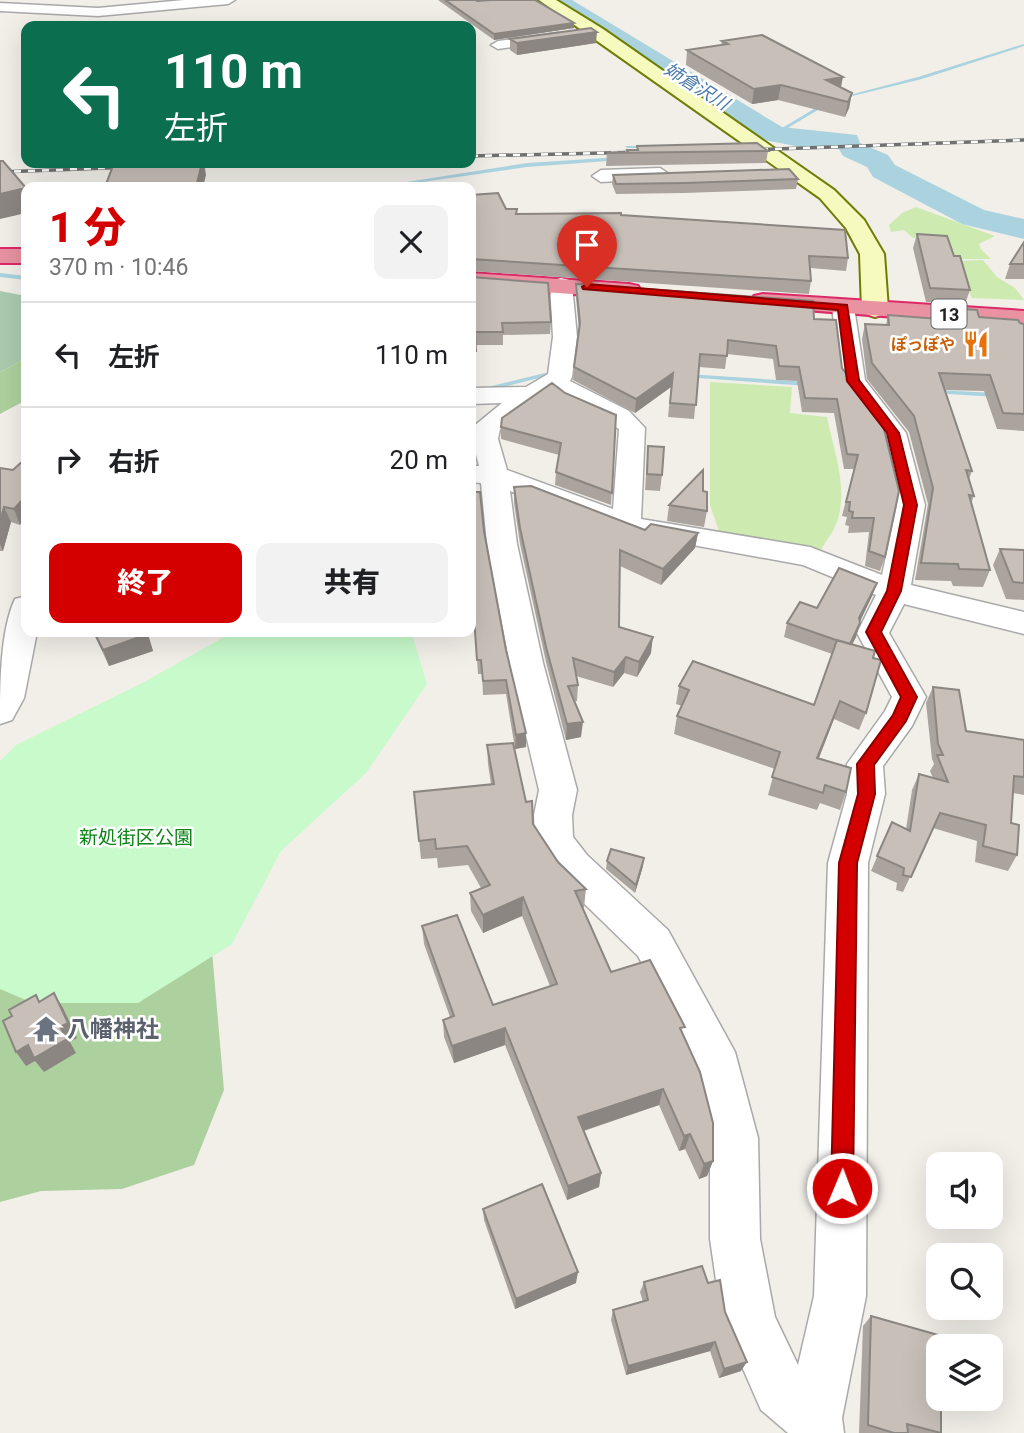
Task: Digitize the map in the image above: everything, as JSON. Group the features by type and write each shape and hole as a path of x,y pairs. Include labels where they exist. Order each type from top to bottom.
{"highway":[{"path":"0,256 21,256"},
{"path":"476,280 655,293"},
{"name":"13","path":"736,299 1024,318"}],"street":[{"path":"0,7 98,12 228,0"},
{"path":"482,1 489,0"},
{"path":"546,0 597,32 827,194 856,225 872,254 875,309"},
{"path":"498,45 597,32"},
{"path":"769,171 797,171"},
{"path":"601,176 685,174"},
{"path":"561,285 565,337 560,377 487,426 482,463 526,663 558,790 553,815 554,841 573,867 653,943 712,1052 734,1138 735,1239 749,1321 781,1390 815,1425"},
{"path":"815,1425 840,1296 848,863 866,794 865,764 900,717 909,697 873,632 894,591 911,505 893,433 853,381 843,307"},
{"path":"476,395 545,388 629,421 632,428 626,524"},
{"path":"482,463 626,524 810,557 894,591 1024,623"},
{"path":"0,711 29,638"}],"green space":[{"path":"916,207 995,236 979,244 991,259 955,259 935,236 913,238 904,230 891,232 889,225 902,213"},
{"path":"983,260 997,277 1015,288 1024,300 972,298 956,261"},
{"path":"0,291 21,295 21,361 0,372"},
{"path":"21,361 21,403 0,414 0,372"},
{"path":"710,382 792,387 790,413 827,417 839,473 841,502 834,529 821,552 720,534 710,505"},
{"name":"新処街区公園","path":"224,637 413,637 427,684 366,773 281,851 232,944 138,1003 33,1003 0,989 0,761 16,745 144,682"},
{"path":"0,770 290,800 212,951 224,1090 194,1165 122,1189 41,1191 0,1202"}],"building":[{"path":"445,0 535,0 574,23 494,34"},
{"path":"591,28 597,32 517,43 510,39"},
{"path":"762,35 843,77 826,80 852,93 848,102 781,85 754,89 687,50 728,44 722,41"},
{"path":"757,143 768,151 607,153 638,150 637,146"},
{"path":"0,161 3,161 21,182 21,189 0,194"},
{"path":"112,168 201,168 197,182 107,182"},
{"path":"789,169 798,179 616,184 613,175"},
{"path":"498,193 506,209 517,209 516,214 621,213 845,230 848,258 809,256 811,281 476,259 476,195"},
{"path":"917,234 947,236 954,256 960,256 970,290 930,288"},
{"path":"1024,242 1024,264 1010,264"},
{"path":"476,277 548,283 551,322 502,323 503,332 476,332"},
{"path":"576,284 813,301 814,319 836,320 842,368 882,421 899,491 885,557 869,551 874,518 852,518 853,512 849,511 850,502 846,502 858,455 847,454 837,399 805,398 799,367 779,366 776,346 728,340 727,356 700,354 696,405 670,403 673,373 636,399 574,367 580,323"},
{"path":"936,307 977,310 979,317 1018,320 1024,324 1024,414 1003,413 990,375 939,373 972,471 966,470 974,496 969,495 990,570 959,569 958,564 921,563 933,488 914,416 872,363 865,324 889,325 888,315 939,319"},
{"path":"552,383 565,393 616,415 612,493 556,472 561,443 501,427 502,418"},
{"path":"648,446 664,447 662,475 647,474"},
{"path":"21,463 21,501 14,509 4,507 0,522 0,468 13,470"},
{"path":"703,470 707,511 669,505"},
{"path":"531,486 645,530 651,524 698,533 663,569 620,550 619,627 653,637 639,662 626,657 614,672 573,658 578,685 568,686 583,722 567,724 546,647 520,528 514,487"},
{"path":"476,492 480,492 484,531 506,650 526,733 516,735 506,680 483,681 481,660 477,660"},
{"path":"1000,549 1024,550 1024,583 1013,582"},
{"path":"839,568 877,583 859,618 860,623 850,644 787,623 800,602 817,608"},
{"path":"96,637 140,637 103,650"},
{"path":"837,640 875,651 873,658 881,660 866,713 840,701 817,758 851,768 846,792 825,785 823,793 772,777 780,752 677,716 689,690 679,686 693,661 814,705"},
{"path":"933,687 959,690 966,731 1024,740 1024,777 1014,776 1011,823 1019,825 1017,855 983,846 986,825 940,813 911,877 903,875 904,868 877,856 892,822 910,831 919,774 948,782 937,755 943,755 938,744"},
{"path":"513,743 526,802 532,801 533,824 558,862 586,889 575,891 611,972 650,960 685,1027 680,1028 700,1072 713,1123 713,1161 704,1164 690,1134 684,1136 663,1089 578,1117 601,1173 568,1186 505,1028 452,1046 443,1020 454,1016 422,926 457,915 493,1005 557,984 523,897 483,915 470,893 490,885 467,846 436,849 435,839 419,841 414,792 494,784 487,745"},
{"path":"611,849 644,858 636,885 607,861"},
{"path":"54,993 68,1023 60,1027 67,1039 34,1058 28,1045 16,1052 3,1021 12,1016 9,1010 36,995 39,1002"},
{"path":"542,1184 578,1272 516,1299 483,1209"},
{"path":"702,1266 708,1283 720,1280 725,1312 747,1362 724,1369 715,1342 628,1366 613,1310 648,1300 644,1282"},
{"path":"871,1316 935,1334 926,1334 926,1411 941,1411 941,1433 907,1424 908,1433 894,1433 868,1425"}],"waterway":[{"name":"姉倉沢川","path":"557,0 774,134 801,139 847,141"},
{"path":"840,98 920,78 1024,45"},
{"path":"774,134 826,104"},
{"path":"627,147 647,147"},
{"name":"姉倉沢川","path":"853,150 878,161 884,171 973,217 1024,229"},
{"path":"412,182 527,165 620,159"},
{"path":"0,275 21,277"},
{"path":"476,392 545,375"},
{"path":"687,376 808,384"},
{"path":"935,392 996,395"}],"railway":[{"path":"747,150 1024,140"},
{"path":"476,156 646,152"},
{"path":"0,172 106,168"}],"place":[{"name":"ぽっぽや","path":"976,344"},
{"name":"八幡神社","path":"46,1029"}],"route":[{"path":"587,287 843,307 853,381 886,420 893,433 911,505 894,591 873,632 909,697 900,717 865,764 866,794 848,863 842,1188"}]}
